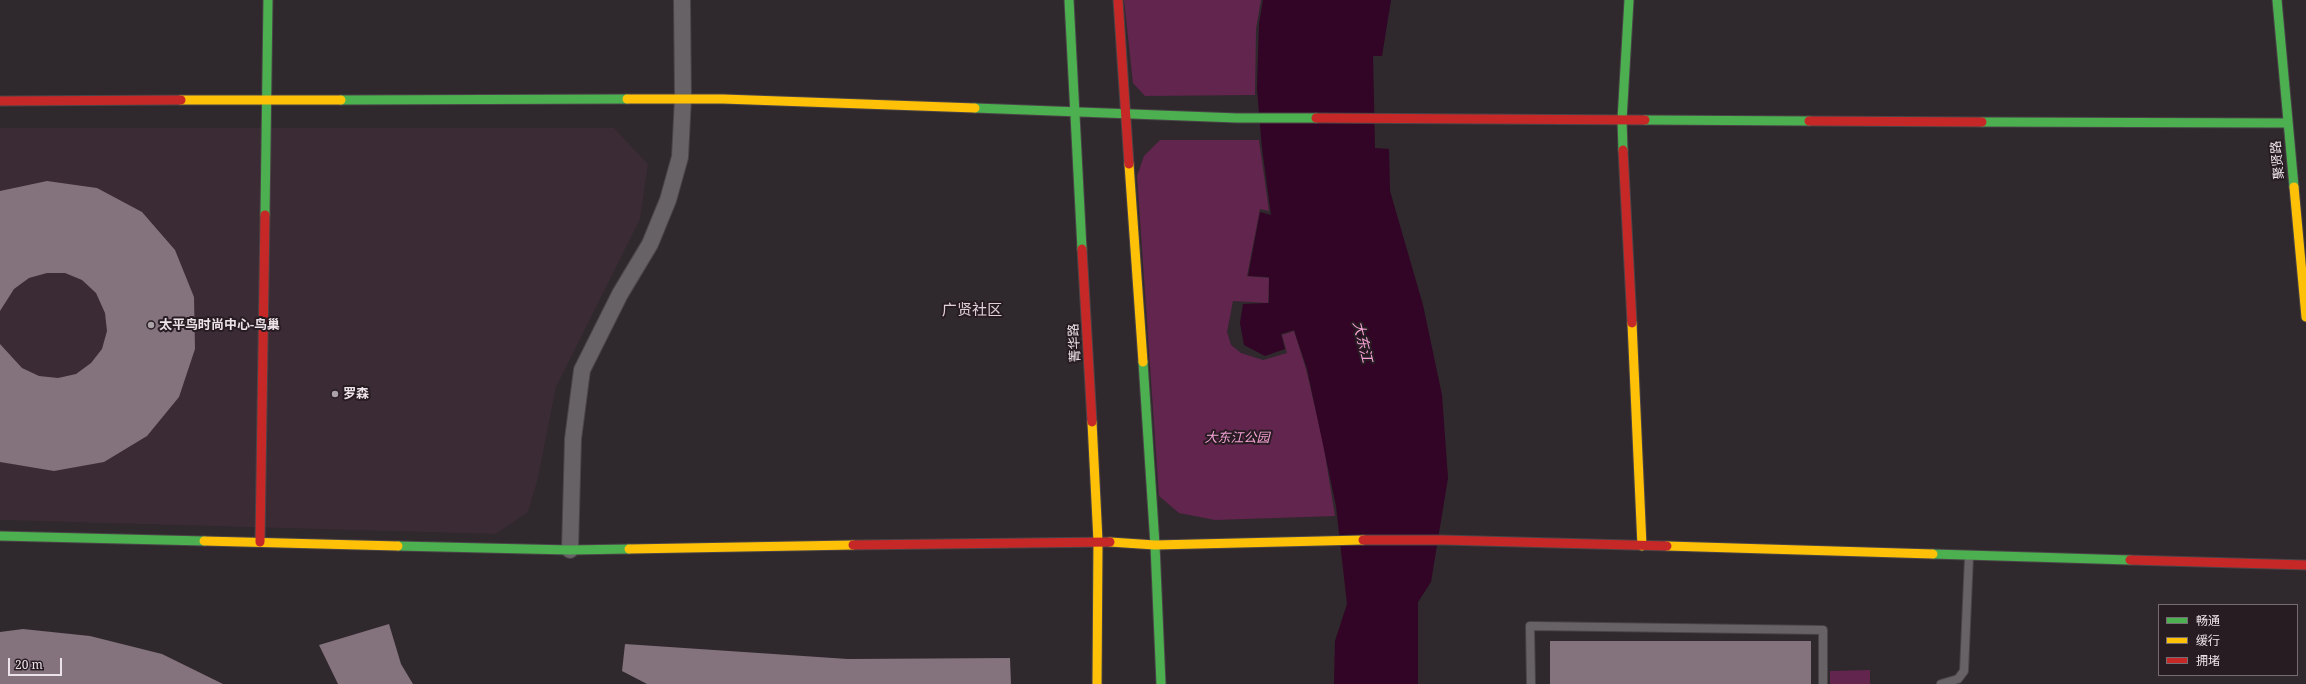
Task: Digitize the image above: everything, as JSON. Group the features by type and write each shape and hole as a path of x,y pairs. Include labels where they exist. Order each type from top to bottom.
{"street":[{"path":"260,542 268,100 268,0"},
{"path":"570,550 573,439 582,370 620,294 650,244 668,200 680,157 684,98 682,0"},
{"name":"菁华路","path":"1069,0 1098,541 1097,684"},
{"path":"1118,0 1127,114 1155,545 1161,684"},
{"path":"1629,0 1622,120 1642,546"},
{"name":"聚贤路","path":"2277,0 2306,317"},
{"path":"0,101 684,98 1237,118 2288,123"},
{"path":"0,536 570,550 1098,541 1155,545 1328,540 1443,540 2306,565"}],"lane":[{"path":"1940,684 1958,679 1964,671 1969,555"},
{"path":"1531,684 1530,626 1823,630 1823,684"}],"shaded area":[{"path":"0,128 614,128 648,164 640,219 556,387 538,478 528,512 496,534 0,520"}],"green space":[{"path":"1124,0 1261,0 1256,29 1255,95 1145,96 1133,83"},
{"name":"大东江公园","path":"1160,140 1259,140 1269,211 1260,209 1247,276 1269,278 1268,303 1233,301 1227,332 1231,345 1241,353 1263,360 1287,353 1282,335 1294,331 1306,369 1323,442 1335,516 1215,520 1179,513 1159,496 1137,176 1144,156"},
{"path":"1870,670 1870,684 1830,684 1830,671"}],"water":[{"name":"大东江","path":"1263,0 1391,0 1382,56 1373,56 1375,148 1389,149 1390,191 1423,305 1442,395 1448,478 1431,582 1418,602 1418,684 1334,684 1335,641 1347,604 1336,506 1307,369 1294,330 1281,334 1285,349 1265,356 1244,345 1240,323 1243,304 1269,303 1269,277 1248,276 1260,212 1271,215 1262,148 1257,89 1259,23"}],"building":[{"name":"太平鸟时尚中心-鸟巢","path":"47,181 97,188 142,212 175,250 194,297 195,349 179,397 147,436 104,462 54,471 0,462 0,344 22,368 39,376 58,378 76,374 91,363 102,349 107,331 105,313 96,293 82,280 65,273 47,273 29,278 14,289 0,311 0,191"},
{"path":"389,624 401,664 413,684 338,684 319,645"},
{"path":"23,629 90,636 162,654 223,684 0,684 0,632"},
{"path":"1550,641 1811,641 1811,684 1550,684"},
{"path":"625,644 848,659 1010,658 1011,684 647,684 622,671"}],"traffic: fast":[{"path":"265,215 268,0"},
{"path":"1069,0 1082,249"},
{"path":"1623,150 1622,120 1629,0"},
{"path":"2277,0 2294,187"},
{"path":"341,100 627,99"},
{"path":"975,108 1237,118 1316,118"},
{"path":"1645,120 1809,121"},
{"path":"1982,122 2288,123"},
{"path":"1143,362 1155,545 1161,684"},
{"path":"0,536 204,541"},
{"path":"398,546 570,550 629,549"},
{"path":"1933,554 2130,560"}],"traffic: slow":[{"path":"627,99 723,99 975,108"},
{"path":"181,100 341,100"},
{"path":"1129,164 1143,362"},
{"path":"2294,187 2306,317"},
{"path":"1632,323 1642,546"},
{"path":"1092,422 1098,541 1097,684"},
{"path":"1110,542 1155,545 1363,540"},
{"path":"204,541 398,546"},
{"path":"629,549 853,545"},
{"path":"1667,546 1933,554"}],"traffic: jam":[{"path":"1118,0 1129,164"},
{"path":"0,101 181,100"},
{"path":"1316,118 1645,120"},
{"path":"1809,121 1982,122"},
{"path":"1623,150 1632,323"},
{"path":"260,542 265,215"},
{"path":"1082,249 1092,422"},
{"path":"1363,540 1443,540 1667,546"},
{"path":"853,545 1110,542"},
{"path":"2130,560 2306,565"}],"place":[{"name":"太平鸟时尚中心-鸟巢","path":"151,325"},
{"name":"罗森","path":"335,394"}],"district":[{"name":"广贤社区","path":"972,311"}]}
